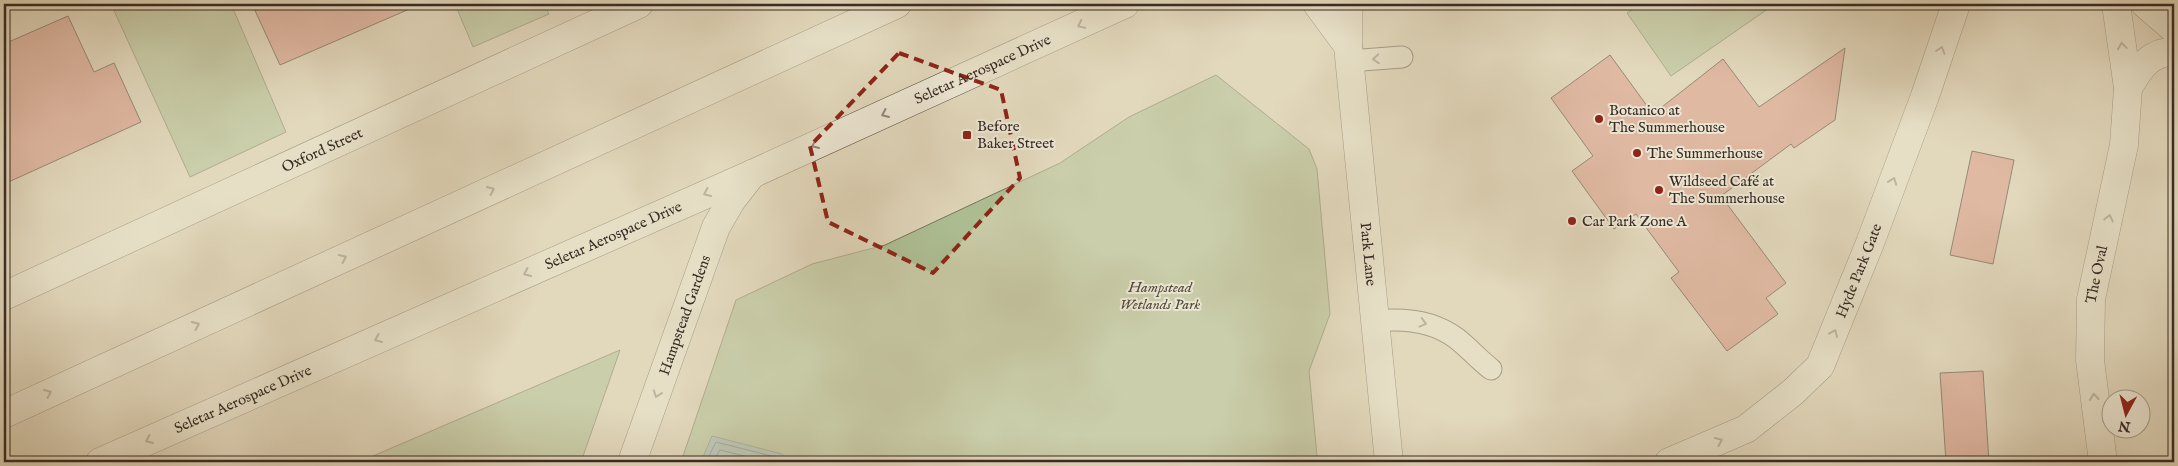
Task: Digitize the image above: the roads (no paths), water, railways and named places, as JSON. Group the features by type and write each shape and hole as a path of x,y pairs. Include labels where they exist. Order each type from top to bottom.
{"street":[{"name":"Oxford Street","path":"4,296 639,4"},
{"path":"4,414 897,4"},
{"name":"Seletar Aerospace Drive","path":"100,462 752,174 1125,4"},
{"path":"1317,4 1349,53"},
{"name":"Park Lane","path":"1348,4 1349,53 1389,462"},
{"name":"Hyde Park Gate","path":"1669,462 1746,429 1793,392 1820,366 1870,243 1926,96 1956,4"},
{"name":"The Oval","path":"2103,462 2090,360 2091,299 2124,145 2128,88 2116,4"},
{"path":"2145,4 2174,29"},
{"name":"The Oval","path":"2128,88 2139,68 2154,55 2174,52"},
{"name":"Hampstead Gardens","path":"632,462 716,227 731,201 752,174"}],"lane":[{"path":"1349,53 1402,57"},
{"path":"1374,321 1392,319 1416,321 1439,328 1454,337 1491,369"}],"water":[{"path":"712,436 782,454 790,462 701,462"}],"place":[{"name":"Botanico at The Summerhouse","path":"1599,119"},
{"name":"Before Baker Street","path":"967,135"},
{"name":"The Summerhouse","path":"1637,153"},
{"name":"Wildseed Café at The Summerhouse","path":"1659,190"},
{"name":"Car Park Zone A","path":"1572,221"}],"park label":[{"name":"Hampstead Wetlands Park","path":"1160,296"}]}
